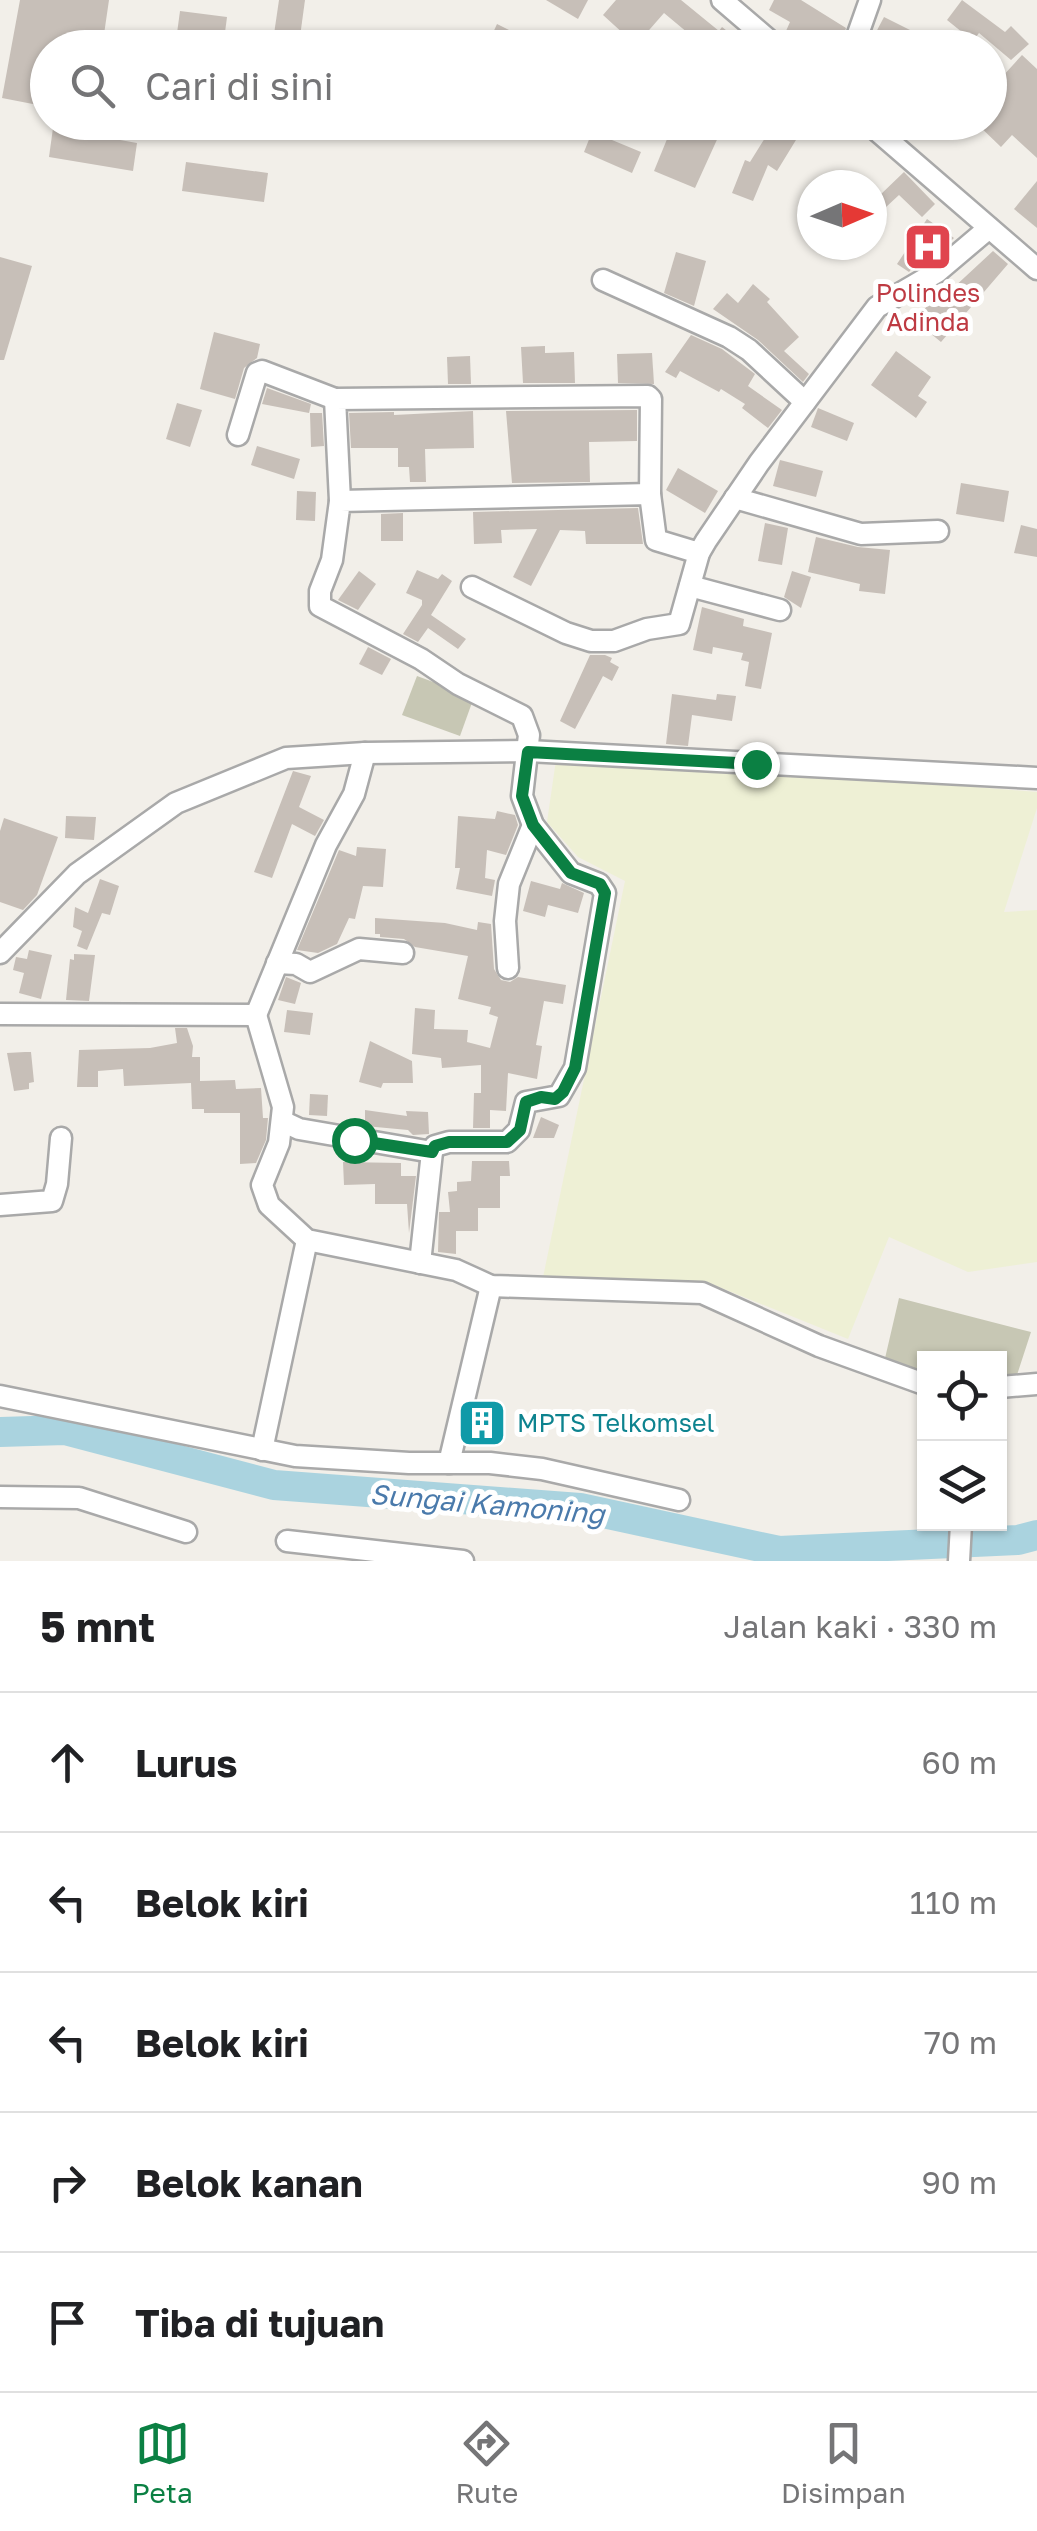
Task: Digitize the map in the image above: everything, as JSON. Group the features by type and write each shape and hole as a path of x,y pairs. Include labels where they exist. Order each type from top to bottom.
{"street":[{"path":"722,0 757,30"},
{"path":"859,30 870,0"},
{"path":"888,140 1037,269"},
{"path":"472,587 566,633 591,641 624,639 647,629 678,624 699,553 877,307 936,272 989,228"},
{"path":"603,280 730,337 805,402"},
{"path":"238,436 257,373 262,371 335,399 648,396 650,494 656,540 699,553"},
{"path":"335,399 340,501 332,560 320,592 320,606 522,716 529,735 522,796 533,825 571,873 600,884 605,893 575,1068 555,1099 541,1097 526,1102 520,1130 507,1142 449,1142 435,1146 420,1263"},
{"path":"340,501 650,494"},
{"path":"736,498 861,534 938,531"},
{"path":"690,586 780,610"},
{"path":"0,954 77,874 176,803 286,758 365,753 528,752 1037,778"},
{"path":"365,753 354,794 326,845 256,1015 281,1090 279,1143 262,1185 269,1205 307,1240 456,1270 491,1286 702,1293 819,1346 917,1381"},
{"path":"508,968 509,884 533,825"},
{"path":"277,963 296,964 310,972 360,949 403,953"},
{"path":"0,1014 256,1015"},
{"path":"282,1122 300,1129 432,1152"},
{"path":"0,1206 52,1201 61,1138"},
{"path":"262,1450 307,1240"},
{"path":"449,1463 491,1286"},
{"path":"1007,1386 1037,1384"},
{"path":"0,1396 295,1456 490,1463 542,1469 679,1500"},
{"path":"0,1497 79,1498 186,1532"},
{"path":"959,1561 960,1531"},
{"path":"288,1541 463,1561"}],"shaded area":[{"path":"417,676 474,697 460,736 402,715"},
{"path":"557,753 1037,792 1037,808 1004,912 1037,910 1037,1262 968,1272 889,1237 848,1339 709,1283 541,1287 625,881 578,857 547,822"},
{"path":"899,1298 1031,1332 1015,1381 1007,1380 1007,1351 917,1351 917,1370 883,1367"}],"building":[{"path":"20,0 109,0 105,30 30,30 30,103 2,98"},
{"path":"279,0 305,0 301,30 275,30"},
{"path":"546,0 588,0 578,19"},
{"path":"616,0 681,0 718,30 684,30 664,13 649,30 620,30 603,15"},
{"path":"774,0 801,0 846,28 786,30 790,22 769,10"},
{"path":"962,0 1002,30 959,30 947,20"},
{"path":"180,11 227,17 225,30 177,30"},
{"path":"884,17 910,30 877,30"},
{"path":"1011,26 1029,44 1011,60 1007,57 1007,30"},
{"path":"1022,55 1037,69 1037,158 1012,135 1001,147 994,140 1007,140 1007,71"},
{"path":"51,140 137,143 133,171 49,157"},
{"path":"589,140 612,140 641,152 632,173 584,152"},
{"path":"667,140 717,140 695,188 654,171"},
{"path":"764,140 796,140 777,171 768,165 753,201 732,193 745,160 750,162"},
{"path":"186,162 268,173 264,202 182,191"},
{"path":"904,172 935,204 922,217 899,195 887,206 887,188"},
{"path":"1037,181 1037,228 1014,209"},
{"name":"Polindes Adinda","path":"927,219 954,238 929,261 922,256 909,272 897,264"},
{"path":"993,251 1008,264 941,342 914,320 933,300 937,303"},
{"path":"676,252 706,261 694,306 664,293"},
{"path":"0,257 32,266 4,360 0,360"},
{"path":"753,284 770,299 767,302 799,337 784,351 809,374 803,382 758,340 713,309 727,293 738,303"},
{"path":"214,332 260,344 257,358 244,368 235,399 200,389"},
{"path":"691,335 722,349 755,374 748,386 782,410 768,428 742,408 745,404 721,389 719,392 680,371 676,378 665,372"},
{"path":"545,346 545,353 574,352 575,383 523,383 521,347"},
{"path":"896,351 931,377 918,396 927,402 916,418 871,385"},
{"path":"652,353 654,384 618,383 617,354"},
{"path":"470,356 471,384 448,384 447,357"},
{"path":"267,388 311,404 309,413 262,404"},
{"path":"177,403 202,410 190,447 166,439"},
{"path":"818,408 854,423 847,441 811,427"},
{"path":"637,410 637,441 589,442 590,482 512,483 506,411"},
{"path":"473,411 474,448 425,449 426,482 410,482 409,467 398,467 398,448 351,448 349,413"},
{"path":"310,413 322,413 324,446 311,447"},
{"path":"257,446 300,459 294,479 251,465"},
{"path":"780,460 823,471 816,497 773,486"},
{"path":"678,468 718,491 705,513 666,490"},
{"path":"961,483 1009,491 1004,522 956,514"},
{"path":"297,491 316,492 315,521 296,520"},
{"path":"638,508 643,544 586,544 585,531 560,530 531,586 513,577 537,529 501,530 502,543 474,544 473,512"},
{"path":"403,513 403,541 381,541 381,514"},
{"path":"765,523 788,528 782,565 758,561"},
{"path":"1021,525 1037,529 1037,557 1014,553"},
{"path":"816,537 890,550 885,594 859,591 860,584 808,572"},
{"path":"417,570 438,579 442,574 452,581 431,615 466,639 458,649 428,628 418,642 403,634 422,605 422,600 406,593"},
{"path":"359,571 376,584 358,610 338,600"},
{"path":"792,571 811,577 801,608 784,597"},
{"path":"702,607 744,619 743,626 772,633 761,689 745,686 749,662 741,660 743,653 713,647 712,654 693,650"},
{"path":"368,647 391,659 382,675 359,664"},
{"path":"590,655 605,655 619,667 612,681 603,676 575,729 560,721"},
{"path":"672,694 716,700 717,694 736,696 732,721 692,715 688,746 666,744"},
{"path":"293,771 311,776 299,807 324,820 315,836 292,824 272,878 254,872"},
{"path":"497,811 515,815 518,825 506,855 487,850 485,878 495,880 492,896 456,889 460,868 455,868 458,816 495,819"},
{"path":"66,816 96,817 94,840 65,838"},
{"path":"4,818 58,837 37,895 23,910 0,902 0,831"},
{"path":"357,847 386,849 383,887 363,886 355,919 349,918 337,944 318,953 297,950 339,850 356,856"},
{"path":"100,879 119,886 110,915 102,913 87,950 77,946 82,931 73,927 75,907 88,913"},
{"path":"531,881 560,889 562,883 584,893 578,913 548,905 545,917 523,911"},
{"path":"375,918 445,923 477,930 478,922 491,924 494,969 501,980 510,982 518,977 566,985 563,1004 544,1001 536,1045 542,1046 537,1079 508,1073 506,1111 490,1110 490,1128 473,1128 474,1093 481,1093 481,1065 442,1068 441,1058 412,1054 415,1008 435,1010 434,1029 468,1030 467,1042 490,1048 498,1017 489,1014 491,1007 458,999 468,956 415,947 404,939 380,937 375,934"},
{"path":"29,950 52,955 41,999 19,993 24,973 13,970 16,957 27,959"},
{"path":"74,954 95,955 89,1001 66,1000 70,959 74,960"},
{"path":"286,977 301,983 295,1004 278,1000"},
{"path":"287,1010 313,1013 310,1035 284,1032"},
{"path":"175,1028 187,1028 192,1057 200,1057 200,1081 235,1080 236,1089 261,1088 263,1118 268,1118 266,1140 256,1163 240,1164 240,1113 192,1109 191,1083 124,1086 123,1069 98,1071 98,1087 77,1087 79,1050 150,1048 177,1043"},
{"path":"370,1041 412,1061 413,1083 383,1083 381,1088 359,1082"},
{"path":"31,1052 34,1082 29,1083 29,1089 14,1091 7,1053"},
{"path":"310,1094 328,1095 327,1116 309,1115"},
{"path":"365,1110 407,1116 406,1111 428,1112 429,1134 365,1126"},
{"path":"541,1117 559,1125 554,1138 533,1138"},
{"path":"472,1161 509,1161 510,1176 500,1176 500,1208 478,1208 478,1231 456,1231 456,1254 438,1252 439,1212 450,1212 448,1192 457,1191 457,1182 471,1181"},
{"path":"343,1162 401,1163 401,1176 416,1176 409,1233 407,1204 375,1204 375,1184 344,1185"},
{"name":"MPTS Telkomsel","path":"496,1409 498,1434 469,1437 475,1412"}],"waterway":[{"name":"Sungai Kamoning","path":"0,1432 65,1430 274,1485 580,1508 779,1551 1018,1540 1037,1535"}],"place":[{"name":"Polindes Adinda","path":"928,247"},
{"name":"MPTS Telkomsel","path":"482,1423"}],"route":[{"path":"354,1140 432,1152 435,1146 449,1142 507,1142 520,1130 526,1102 541,1097 555,1099 575,1068 605,893 600,884 571,873 533,825 522,796 528,752 756,764"}]}
